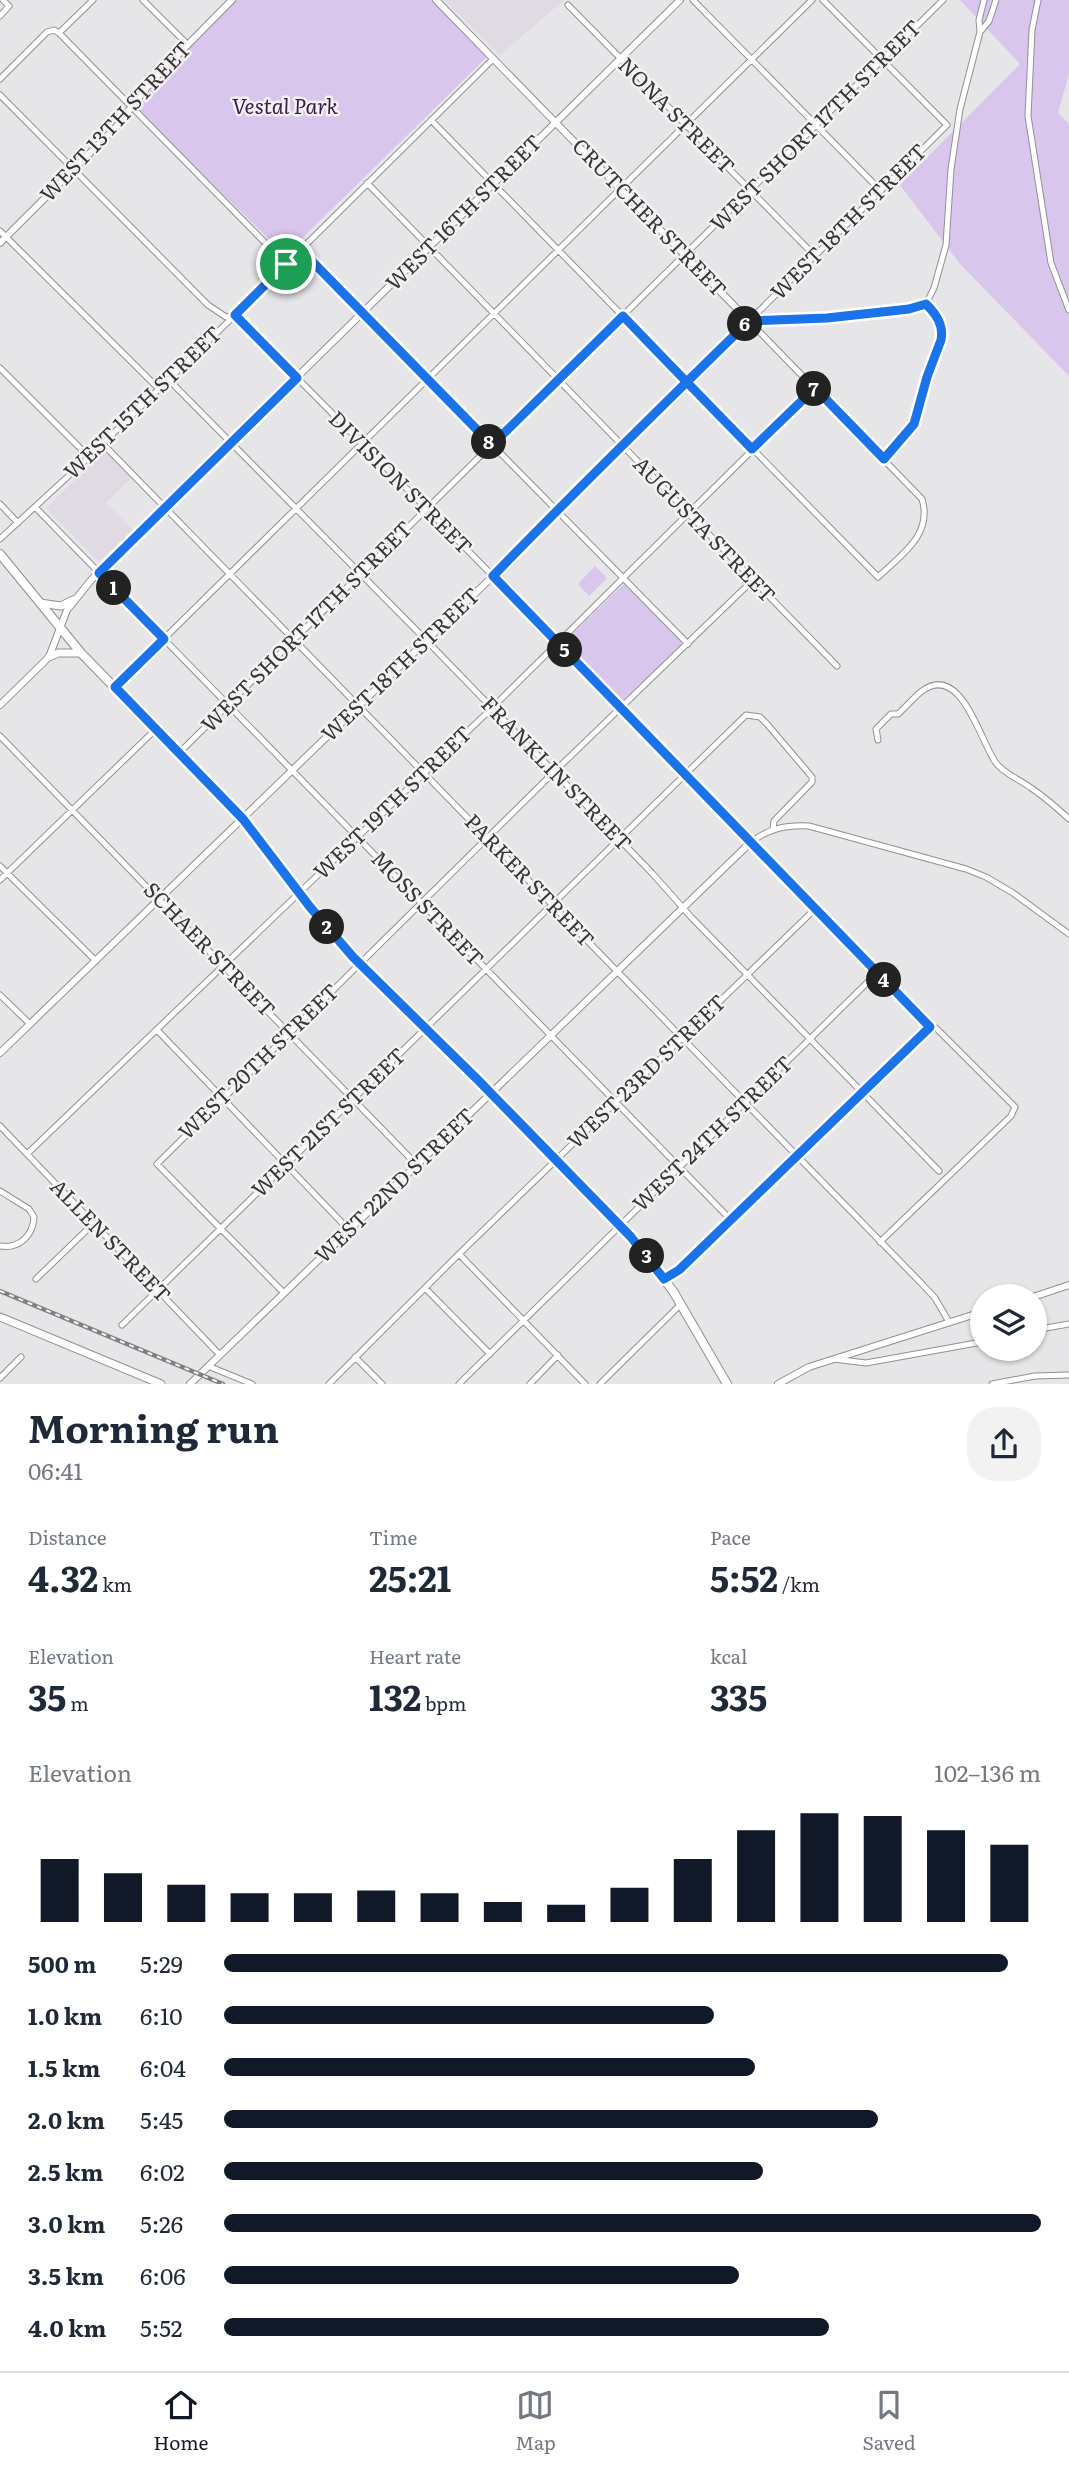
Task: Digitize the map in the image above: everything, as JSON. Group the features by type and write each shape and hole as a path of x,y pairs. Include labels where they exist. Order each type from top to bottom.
{"main road":[{"path":"0,554 81,653 243,819 300,894 360,964 491,1093 619,1225 681,1304 727,1384"},
{"path":"38,603 58,606 73,600"},
{"path":"49,657 58,653 81,653"},
{"path":"0,1317 160,1384"}],"street":[{"path":"0,16 9,6 3,0"},
{"path":"60,33 93,0"},
{"path":"143,0 187,44"},
{"name":"WEST 13TH STREET","path":"0,243 116,127 145,88 232,0"},
{"name":"CRUTCHER STREET","path":"436,0 920,496 925,508 923,529 918,538 878,577 752,449"},
{"name":"WEST 16TH STREET","path":"0,705 49,657 73,600 99,573 680,0"},
{"path":"693,0 880,191"},
{"path":"115,687 812,0"},
{"path":"823,0 883,61"},
{"name":"WEST SHORT 17TH STREET","path":"179,753 943,0"},
{"path":"749,321 827,318 909,309 926,304 934,288 946,245 957,127 980,32 979,20 984,0"},
{"path":"980,32 989,21 996,0"},
{"path":"1038,0 1032,30 1028,116 1051,263 1069,310"},
{"name":"NONA STREET","path":"568,5 815,256"},
{"path":"0,79 47,32 54,30 60,33 286,264"},
{"name":"WEST 15TH STREET","path":"0,539 103,444 493,59"},
{"name":"WEST 18TH STREET","path":"0,1053 493,576 947,125 883,61"},
{"name":"DIVISION STREET","path":"0,95 208,305 226,317 235,315 493,576 930,1027 936,1028 1014,1105 1014,1111 1005,1122 880,1242"},
{"path":"431,120 752,449"},
{"name":"AUGUSTA STREET","path":"367,183 837,666"},
{"path":"0,231 159,389"},
{"path":"300,249 688,643"},
{"path":"884,459 914,424 941,340 940,324 926,304"},
{"path":"0,369 89,457"},
{"name":"FRANKLIN STREET","path":"168,379 427,640 747,975 939,1171"},
{"name":"WEST 19TH STREET","path":"27,1154 492,708 815,388"},
{"name":"PARKER STREET","path":"103,444 880,1242 934,1298 950,1322"},
{"path":"0,504 18,523"},
{"name":"MOSS STREET","path":"35,508 730,1219"},
{"name":"WEST 20TH STREET","path":"220,1229 157,1164 554,772 753,580"},
{"path":"878,740 876,730 891,714 898,714 923,690 941,686 951,688 960,694 967,705 996,764 1041,795 1069,819"},
{"name":"WEST 21ST STREET","path":"122,1325 746,715 760,717 812,777 812,782 774,821 773,829"},
{"path":"0,880 156,729"},
{"name":"SCHAER STREET","path":"0,736 416,1165"},
{"path":"750,843 773,829 792,825 810,826 966,869 995,881 1069,934"},
{"name":"WEST 22ND STREET","path":"190,1384 750,843"},
{"path":"0,866 96,961"},
{"name":"WEST 23RD STREET","path":"329,1384 459,1254 815,909"},
{"name":"WEST 24TH STREET","path":"459,1384 877,973"},
{"path":"0,995 30,1024"},
{"path":"664,1279 679,1270 930,1027"},
{"path":"158,1030 349,1230"},
{"name":"ALLEN STREET","path":"0,1126 220,1355"},
{"path":"0,1191 29,1209 34,1217 32,1230 22,1242 12,1247 0,1246"},
{"path":"36,1279 93,1223"},
{"path":"220,1229 284,1293"},
{"path":"459,1254 585,1384"},
{"path":"1047,1292 1069,1285"},
{"path":"425,1288 490,1354"},
{"path":"600,1384 681,1304"},
{"path":"778,1384 802,1370 831,1359 970,1316"},
{"path":"1047,1328 1069,1324"},
{"path":"831,1359 866,1363 970,1344"},
{"path":"530,1384 558,1355"},
{"path":"0,1378 21,1357"},
{"path":"355,1357 382,1384"},
{"path":"208,1366 252,1384"},
{"path":"992,1384 1035,1376 1069,1375"}],"shaded area":[{"path":"444,0 564,0 500,55"},
{"path":"105,451 131,478 106,503 133,530 99,562 46,508"}],"green space":[{"name":"Vestal Park","path":"237,0 431,0 487,57 285,255 136,109 155,83"},
{"path":"960,0 1069,0 1069,74 1058,113 1069,124 1069,376 960,264 900,185 1020,64"},
{"path":"595,566 607,578 589,596 578,584"},
{"path":"624,584 682,645 622,701 565,641"}],"railway":[{"path":"0,1291 223,1384"}],"route":[{"path":"286,264 235,315 297,378 99,573 164,639 115,687 243,819 310,907 353,957 631,1237 664,1279 679,1270 930,1027 493,576 557,510 687,382 749,321 844,317 909,309 926,304 938,318 941,340 914,424 884,459 815,388 752,449 722,417 695,390 687,382 655,350 623,316 492,445 300,249 286,264"}]}
